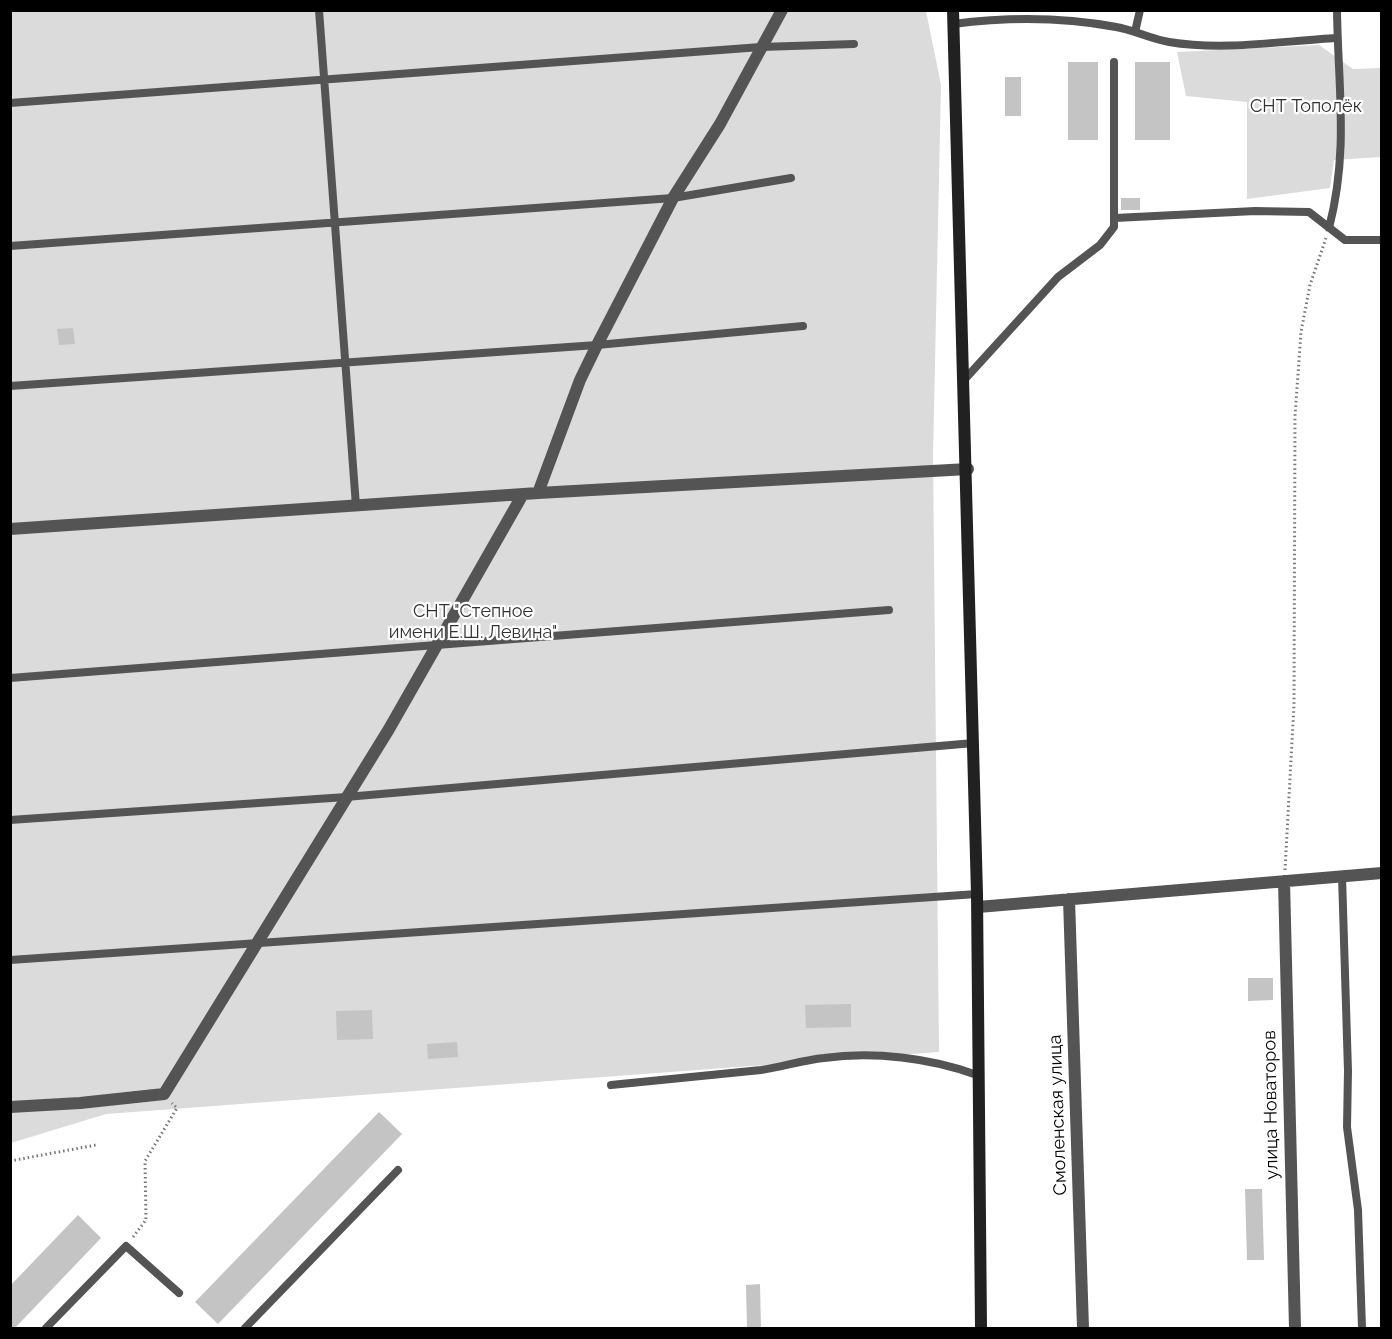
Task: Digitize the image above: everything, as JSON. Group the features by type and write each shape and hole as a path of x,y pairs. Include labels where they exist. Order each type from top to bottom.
{"street":[{"path":"538,493 580,380 597,345 674,198 720,124 782,10"},
{"path":"952,10 968,469 978,907 977,1075 981,1329"},
{"path":"10,529 538,493 968,469"},
{"path":"10,1107 80,1103 164,1094 438,644 523,494"},
{"path":"978,907 1382,873"},
{"name":"улица Новаторов","path":"1284,881 1295,1329"},
{"name":"Смоленская улица","path":"1069,899 1083,1329"}],"lane":[{"path":"319,10 356,506"},
{"path":"1135,32 1140,10"},
{"path":"1329,228 1337,199 1343,129 1337,10"},
{"path":"953,24 995,18 1070,20 1135,32 1167,42 1216,46 1338,38"},
{"path":"10,103 761,47 854,44"},
{"path":"965,379 1058,277 1100,245 1114,227 1114,62"},
{"path":"10,246 674,198 791,178"},
{"path":"1114,218 1255,211 1309,212 1345,240 1382,240"},
{"path":"10,386 597,345 802,326"},
{"path":"10,678 889,610"},
{"path":"10,820 346,797 974,743"},
{"path":"1342,876 1348,1071 1347,1126 1358,1210 1362,1329"},
{"path":"10,960 977,894"},
{"path":"611,1085 764,1069 825,1058 859,1056 897,1058 955,1067 977,1075"},
{"path":"245,1329 398,1170"},
{"path":"46,1329 126,1246 178,1293"}],"path":[{"path":"1284,881 1294,705 1293,504 1300,344 1310,285 1329,228"},
{"path":"126,1246 146,1220 145,1161 177,1108 164,1094"},
{"path":"10,1161 96,1145"}],"green space":[{"name":"СНТ \"Степное имени Е.Ш. Левина\"","path":"11,11 926,11 941,85 933,456 939,1052 106,1114 11,1143"},
{"name":"СНТ Тополёк","path":"1319,45 1353,69 1381,68 1381,157 1334,160 1330,188 1247,199 1247,102 1186,96 1177,52"}],"building":[{"path":"1068,62 1098,62 1098,140 1068,140"},
{"path":"1135,62 1170,62 1170,140 1135,140"},
{"path":"1005,77 1021,77 1021,116 1005,116"},
{"path":"1121,198 1140,198 1140,210 1121,210"},
{"path":"73,328 75,344 59,345 57,329"},
{"path":"1248,978 1273,978 1273,1000 1248,1001"},
{"path":"851,1004 851,1027 806,1028 805,1005"},
{"path":"372,1010 373,1039 337,1040 336,1011"},
{"path":"457,1042 458,1057 428,1059 427,1044"},
{"path":"379,1112 402,1134 218,1324 195,1302"},
{"path":"1245,1189 1262,1189 1264,1260 1247,1260"},
{"path":"78,1215 101,1238 14,1329 10,1329 10,1286"},
{"path":"760,1284 761,1329 747,1329 746,1285"}]}
